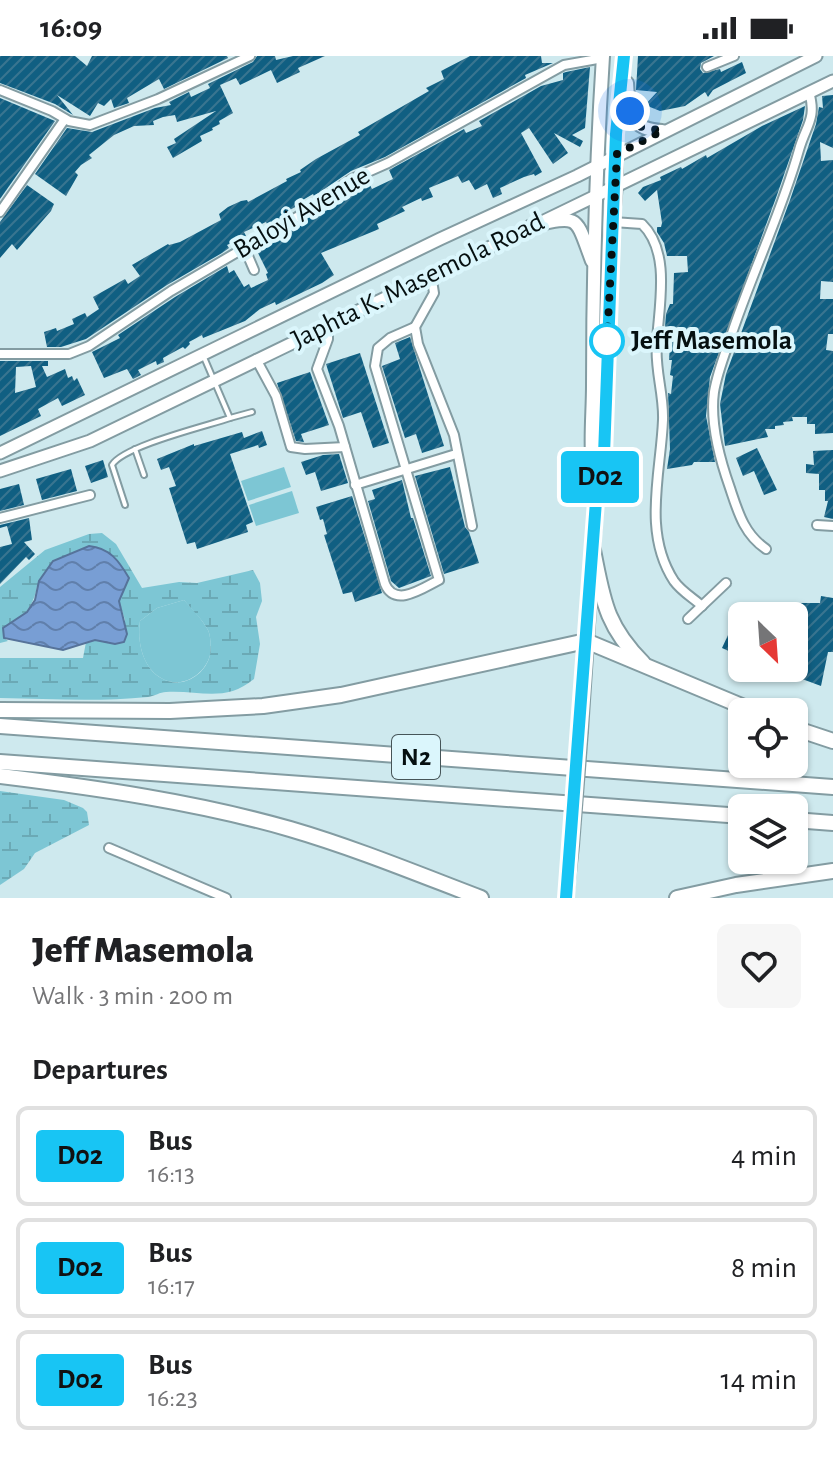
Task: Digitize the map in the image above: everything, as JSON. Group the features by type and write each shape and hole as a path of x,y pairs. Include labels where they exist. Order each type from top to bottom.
{"highway":[{"path":"593,550 608,616 624,642 646,666"},
{"path":"0,710 170,711 263,706 341,695 586,641 728,700"},
{"name":"N2","path":"0,726 833,787"},
{"path":"808,733 833,741"},
{"name":"N2","path":"0,762 728,815"},
{"path":"0,776 122,793 243,816 326,840 481,898"},
{"path":"808,821 833,823"},
{"path":"677,898 736,885 833,871"}],"main road":[{"path":"624,56 632,118 642,128 662,131"},
{"path":"566,898 597,488 604,455 613,222 624,56"},
{"name":"Japhta K. Masemola Road","path":"0,453 577,176 816,56"},
{"path":"597,488 591,443 594,268 603,57"},
{"name":"Japhta K. Masemola Road","path":"0,471 76,447 833,81"},
{"path":"531,226 564,219 578,224 594,268"}],"street":[{"path":"0,90 65,119 90,125 158,99 250,56"},
{"path":"707,67 734,56"},
{"name":"Baloyi Avenue","path":"0,354 79,351 352,179 388,163 564,65 603,57"},
{"path":"766,549 745,528 734,501 718,440 714,391 742,302 813,117 814,108 809,92"},
{"path":"0,212 65,119"},
{"path":"613,222 642,224 652,238 659,264 656,352 663,400 655,495 657,529 675,583 702,606"},
{"path":"245,249 254,270"},
{"path":"328,325 328,339 317,369 345,447 388,591 395,596 409,594 439,580 375,360 378,348 390,338 415,327 432,299 434,287 431,274"},
{"path":"415,327 418,344 448,417 472,526"},
{"path":"256,359 276,396 291,447 345,447"},
{"path":"660,446 670,446"},
{"path":"355,485 456,454"},
{"path":"0,518 90,495"},
{"path":"817,525 833,526"},
{"path":"688,619 726,583"},
{"path":"109,848 226,898"}],"lane":[{"path":"203,355 230,418"},
{"path":"125,505 112,465 116,459 135,449 252,412"},
{"path":"135,449 144,475"}],"green space":[{"path":"284,467 291,487 248,501 241,481"},
{"path":"292,491 299,513 256,526 249,505"},
{"path":"102,533 116,544 142,588 179,582 197,583 253,570 260,583 262,601 256,617 260,644 254,679 233,691 212,694 166,692 148,697 74,700 0,698 0,658 83,658 86,642 100,640 115,644 125,620 119,601 127,583 107,554 89,546 37,586 29,608 4,638 8,641 0,643 0,587 45,550 89,534","holes":["184,600 208,630 210,655 198,675 184,682 176,682 161,678 149,667 140,644 140,621 157,608"]},
{"path":"184,600 208,630 210,655 198,674 176,682 161,678 149,667 140,644 140,621 157,608"},
{"path":"0,791 64,800 87,812 89,825 35,853 24,869 0,885"}],"water":[{"path":"89,546 103,549 113,556 129,578 119,601 127,634 124,642 115,644 95,640 63,650 4,638 3,628 27,612 35,600 39,581 53,561"}],"building":[{"path":"0,56 75,56 87,66 92,56 228,58 164,89 159,79 127,98 129,103 114,108 111,99 104,106 98,103 90,116 57,95 73,115 55,104 0,83"},
{"path":"257,56 275,56 276,60 293,56 325,56 298,68 300,72 277,83 271,70 240,85 236,78 220,85 233,113 219,121 220,124 213,130 200,136 202,141 173,158 167,147 176,143 174,139 216,111 177,122 175,115 163,117 153,121 154,125 134,126 114,135 89,155 92,158 75,172 78,175 66,196 35,174 67,128 92,132 171,105 169,102 189,92 191,97 210,88 208,84 253,62"},
{"path":"470,56 541,56 542,63 553,63 525,75 526,78 385,157 351,171 314,196 296,204 289,213 268,226 266,222 244,232 246,236 227,245 229,248 222,253 86,339 61,347 47,347 44,332 74,324 72,319 85,313 87,317 99,309 93,297 125,279 128,284 140,276 132,265 168,244 180,242 221,220 219,214 228,207 241,201 248,202 287,181 316,159 360,135 358,132 429,91 426,88 444,79 441,71"},
{"path":"638,56 714,56 701,63 703,73 720,69 721,72 742,62 746,73 713,90 708,97 705,92 685,106 660,111 645,105 657,92 636,90"},
{"path":"590,67 585,128 572,135 583,141 580,147 554,133 568,153 553,164 529,128 521,133 542,172 500,188 502,194 493,198 487,184 475,190 469,180 462,183 458,176 429,188 433,197 422,201 421,198 402,207 405,211 377,224 379,229 321,253 334,275 322,283 276,305 275,302 260,309 245,321 203,338 202,335 189,342 185,349 183,347 163,358 164,362 157,365 156,361 138,370 141,375 133,379 127,369 104,378 92,352 120,338 118,335 175,297 227,266 229,273 234,270 244,287 249,284 251,288 268,280 268,273 256,249 310,217 330,209 328,204 355,185 358,188 369,183 372,189 393,179 389,170 464,129 466,133 482,126 479,121 541,86 563,80 563,73"},
{"path":"833,95 833,148 820,142 821,161 833,160 833,282 821,281 820,299 833,299 833,334 828,334 826,350 833,351 833,433 815,434 815,424 807,424 807,417 792,417 793,421 783,422 784,425 775,426 775,429 765,429 768,437 725,446 720,404 726,374 790,200 819,107 823,108 822,96"},
{"path":"0,98 55,121 0,199"},
{"path":"805,106 777,195 710,377 706,416 715,462 694,462 692,465 667,469 670,449 668,393 671,394 673,376 670,375 670,346 666,346 664,340 666,314 670,304 673,304 674,273 688,272 687,256 667,256 657,232 657,227 661,227 662,223 657,190 645,201 638,193 643,187 661,180 660,177 706,155 707,158 762,126"},
{"path":"27,185 54,204 17,250 12,244 0,258 0,222"},
{"path":"410,337 444,446 422,453 416,434 405,438 382,366 400,359 395,343"},
{"path":"360,353 389,443 373,448 361,412 343,418 326,364"},
{"path":"0,361 48,361 48,366 42,366 47,377 65,369 68,378 72,376 74,381 77,378 85,395 62,406 58,398 38,409 41,416 0,436","holes":["31,366 36,387 15,393 16,367"]},
{"path":"310,372 329,425 301,434 304,442 296,441 277,383"},
{"path":"262,431 267,445 230,454 253,522 246,525 248,532 197,549 195,542 187,544 169,488 176,486 169,467 161,470 157,459 194,444 242,432 244,438"},
{"path":"757,448 777,490 764,495 754,471 743,476 736,458"},
{"path":"833,450 833,519 824,517 828,501 825,501 825,490 819,490 819,474 806,473 806,464 814,465 813,451"},
{"path":"339,454 348,483 321,491 315,472 306,475 301,462"},
{"path":"103,460 108,477 91,483 85,466"},
{"path":"450,467 465,527 479,563 444,574 415,476"},
{"path":"71,469 77,491 42,500 36,479"},
{"path":"402,480 431,576 399,588 391,581 368,501 375,499 372,490"},
{"path":"19,484 24,505 0,511 0,489"},
{"path":"352,496 382,593 355,602 352,592 343,594 324,535 327,534 323,519 320,520 316,507"},
{"path":"29,518 32,540 24,542 35,554 29,560 26,557 0,584 0,547 12,544 7,526 0,528 0,525"},
{"path":"821,596 833,598 833,652 828,652 821,686 808,681 808,603 820,603"},
{"path":"728,635 728,651 722,648"}],"bus line":[{"name":"D02","path":"566,898 597,488 604,455 616,134 624,56"}],"place":[{"name":"Jeff Masemola","path":"607,341"}],"route":[{"path":"607,341 617,154 662,131 638,126 630,111"}]}
